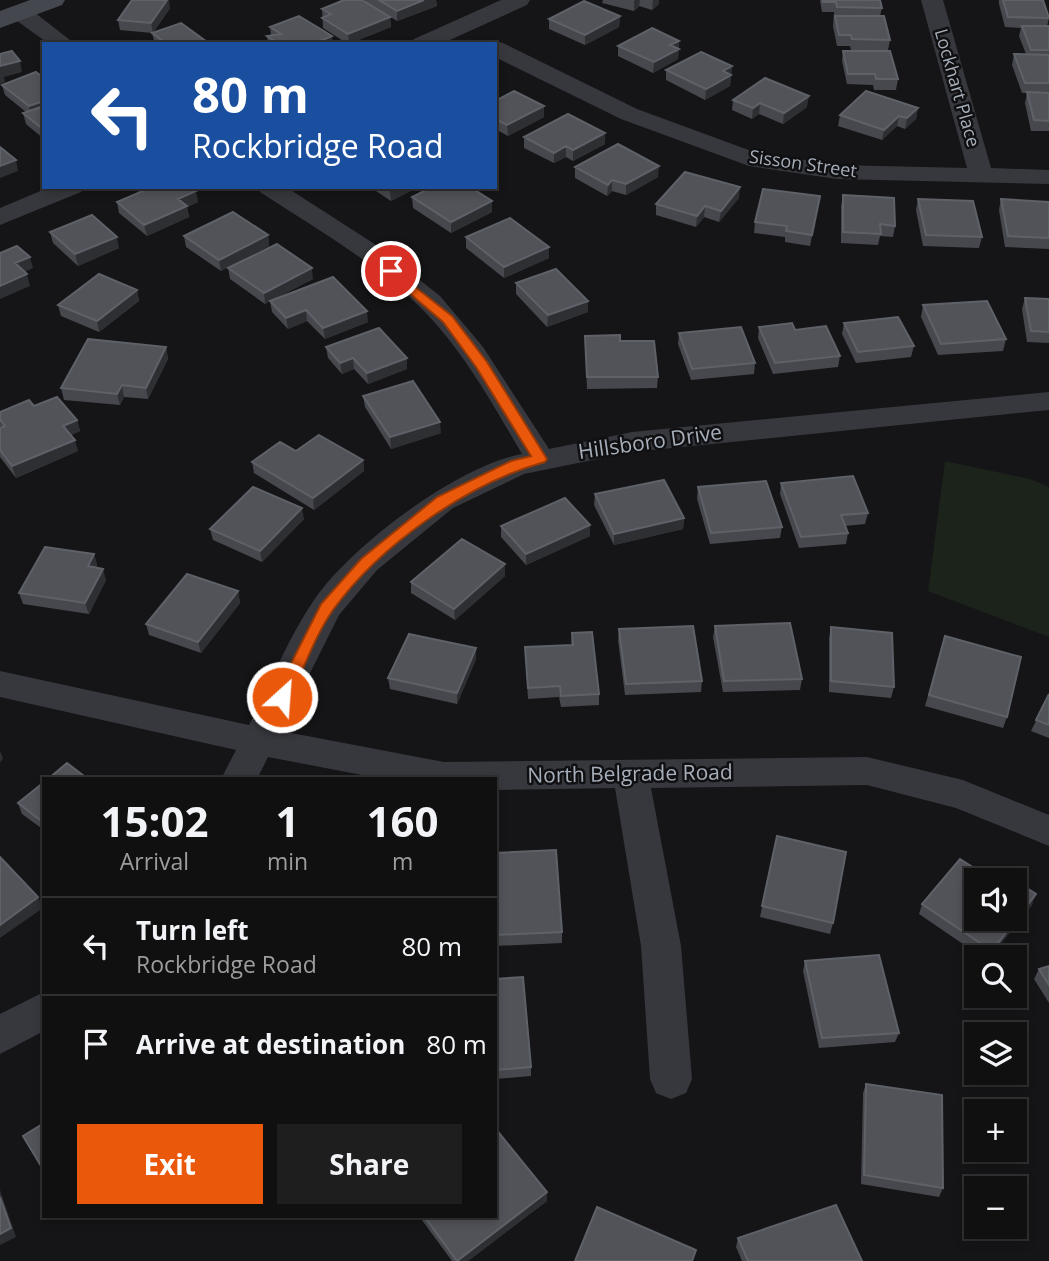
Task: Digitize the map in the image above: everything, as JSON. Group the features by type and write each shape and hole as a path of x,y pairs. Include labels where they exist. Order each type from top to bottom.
{"street":[{"path":"10,17 53,0"},
{"path":"427,42 519,0"},
{"name":"Lockhart Place","path":"932,0 981,175"},
{"path":"10,17 60,42"},
{"path":"457,30 482,42"},
{"name":"Sisson Street","path":"497,49 629,114 749,159 837,172 1049,177"},
{"path":"0,216 67,189"},
{"path":"272,189 350,240 412,287 447,319 482,365 540,459"},
{"name":"Hillsboro Drive","path":"240,777 326,608 366,562 442,501 516,465 632,442 1049,401"},
{"name":"North Belgrade Road","path":"0,684 260,741 444,776 867,771 963,795 1049,831"},
{"path":"631,775 661,946 671,1079"},
{"path":"0,1035 42,1011"}],"shaded area":[{"path":"945,461 1030,479 1049,487 1049,637 928,591"}],"building":[{"path":"132,0 167,0 151,23 118,20"},
{"path":"344,0 362,0 390,17 348,34 322,18 331,14 322,9"},
{"path":"379,0 424,0 397,11"},
{"path":"823,0 880,0 882,8 837,7 836,2"},
{"path":"1003,0 1043,0 1049,18 1008,17"},
{"path":"584,1 620,16 585,35 549,19"},
{"path":"299,16 332,36 318,42 276,42 267,36 281,34 270,27"},
{"path":"835,16 884,16 890,40 852,39 851,35 839,35"},
{"path":"181,23 207,42 164,42 152,33"},
{"path":"1022,26 1049,26 1049,50 1031,50"},
{"path":"652,28 679,41 670,45 679,49 654,62 618,46"},
{"path":"12,51 20,61 0,66 0,54"},
{"path":"843,51 890,51 898,79 876,79 875,74 848,74"},
{"path":"701,52 732,66 723,71 731,75 706,89 666,70"},
{"path":"1014,54 1049,55 1049,83 1025,83"},
{"path":"36,72 42,76 42,102 29,106 2,85"},
{"path":"765,78 809,96 784,113 760,103 753,108 733,100"},
{"path":"514,91 544,106 507,125 497,120 497,100"},
{"path":"866,91 918,108 907,118 899,116 884,130 840,115"},
{"path":"1027,92 1049,93 1049,121 1034,120"},
{"path":"42,107 42,128 23,113"},
{"path":"568,114 605,133 573,150 566,146 554,153 524,137"},
{"path":"618,144 659,166 626,184 612,180 608,185 575,167"},
{"path":"0,147 16,160 0,166"},
{"path":"685,172 740,187 721,211 705,206 697,216 656,204"},
{"path":"147,189 196,191 178,199 187,206 144,225 117,202"},
{"path":"428,189 473,189 492,201 451,222 412,197"},
{"path":"763,189 820,196 812,235 786,231 787,226 755,222"},
{"path":"843,195 894,198 895,226 880,224 881,234 843,232"},
{"path":"918,199 973,201 982,237 926,235"},
{"path":"1001,199 1049,202 1049,238 1008,236"},
{"path":"233,212 268,235 219,260 184,236"},
{"path":"92,215 117,237 75,254 50,232"},
{"path":"510,218 549,247 504,267 466,237"},
{"path":"277,244 312,268 264,293 228,268"},
{"path":"17,246 30,257 15,263 27,274 0,286 0,253"},
{"path":"556,269 588,301 548,315 516,283"},
{"path":"99,274 137,290 97,321 58,305"},
{"path":"333,277 367,311 323,328 306,310 286,318 270,301"},
{"path":"1025,298 1049,299 1049,332 1031,331"},
{"path":"987,301 1006,339 941,344 923,305"},
{"path":"898,317 914,346 858,352 844,323"},
{"path":"792,323 795,330 826,326 840,356 775,363 759,327"},
{"path":"741,327 755,363 692,369 679,333"},
{"path":"379,328 407,358 367,373 353,358 340,363 326,347"},
{"path":"620,335 620,341 654,341 658,377 587,377 585,336"},
{"path":"88,339 166,347 146,388 122,385 117,394 61,388"},
{"path":"413,381 440,422 390,437 363,396"},
{"path":"57,397 77,420 63,426 75,440 12,466 0,450 0,428 5,426 0,419 0,412 29,400 34,406"},
{"path":"319,435 363,460 313,498 252,462 280,442 296,451"},
{"path":"853,476 868,513 841,515 848,533 801,537 781,483"},
{"path":"664,480 684,518 614,534 595,494"},
{"path":"766,481 782,527 711,533 698,487"},
{"path":"253,487 302,508 260,551 210,529"},
{"path":"565,498 590,525 526,554 501,526"},
{"path":"462,539 505,564 454,609 411,582"},
{"path":"45,547 94,554 88,566 103,569 85,603 19,593"},
{"path":"187,574 238,591 198,642 146,624"},
{"path":"790,623 802,679 724,681 715,626"},
{"path":"693,626 702,681 626,684 619,629"},
{"path":"831,627 892,633 894,687 831,681"},
{"path":"592,632 599,694 561,696 560,686 528,688 525,647 573,645 572,633"},
{"path":"409,634 476,648 457,693 388,678"},
{"path":"945,636 1021,657 1007,717 929,695"},
{"path":"1049,694 1049,725 1036,720"},
{"path":"67,763 85,777 50,777"},
{"path":"42,784 42,821 18,803"},
{"path":"777,836 846,852 833,923 762,906"},
{"path":"556,850 562,932 497,935 497,853"},
{"path":"0,857 38,897 0,925"},
{"path":"960,859 974,868 964,868 964,931 1007,931 997,945 983,945 922,904"},
{"path":"1027,888 1036,894 1027,906"},
{"path":"879,955 899,1033 822,1038 805,961"},
{"path":"1049,966 1049,985 1039,969"},
{"path":"523,977 531,1067 497,1070 497,979"},
{"path":"866,1084 942,1095 943,1188 864,1175"},
{"path":"42,1124 42,1168 23,1136"},
{"path":"497,1130 547,1192 457,1261 425,1218 497,1218"},
{"path":"0,1197 11,1228 0,1234"},
{"path":"836,1205 862,1261 748,1261 738,1238"},
{"path":"597,1207 696,1250 692,1261 575,1261"}],"route":[{"path":"282,697 326,608 366,562 442,501 516,465 540,459 482,365 447,319 391,271"}]}
